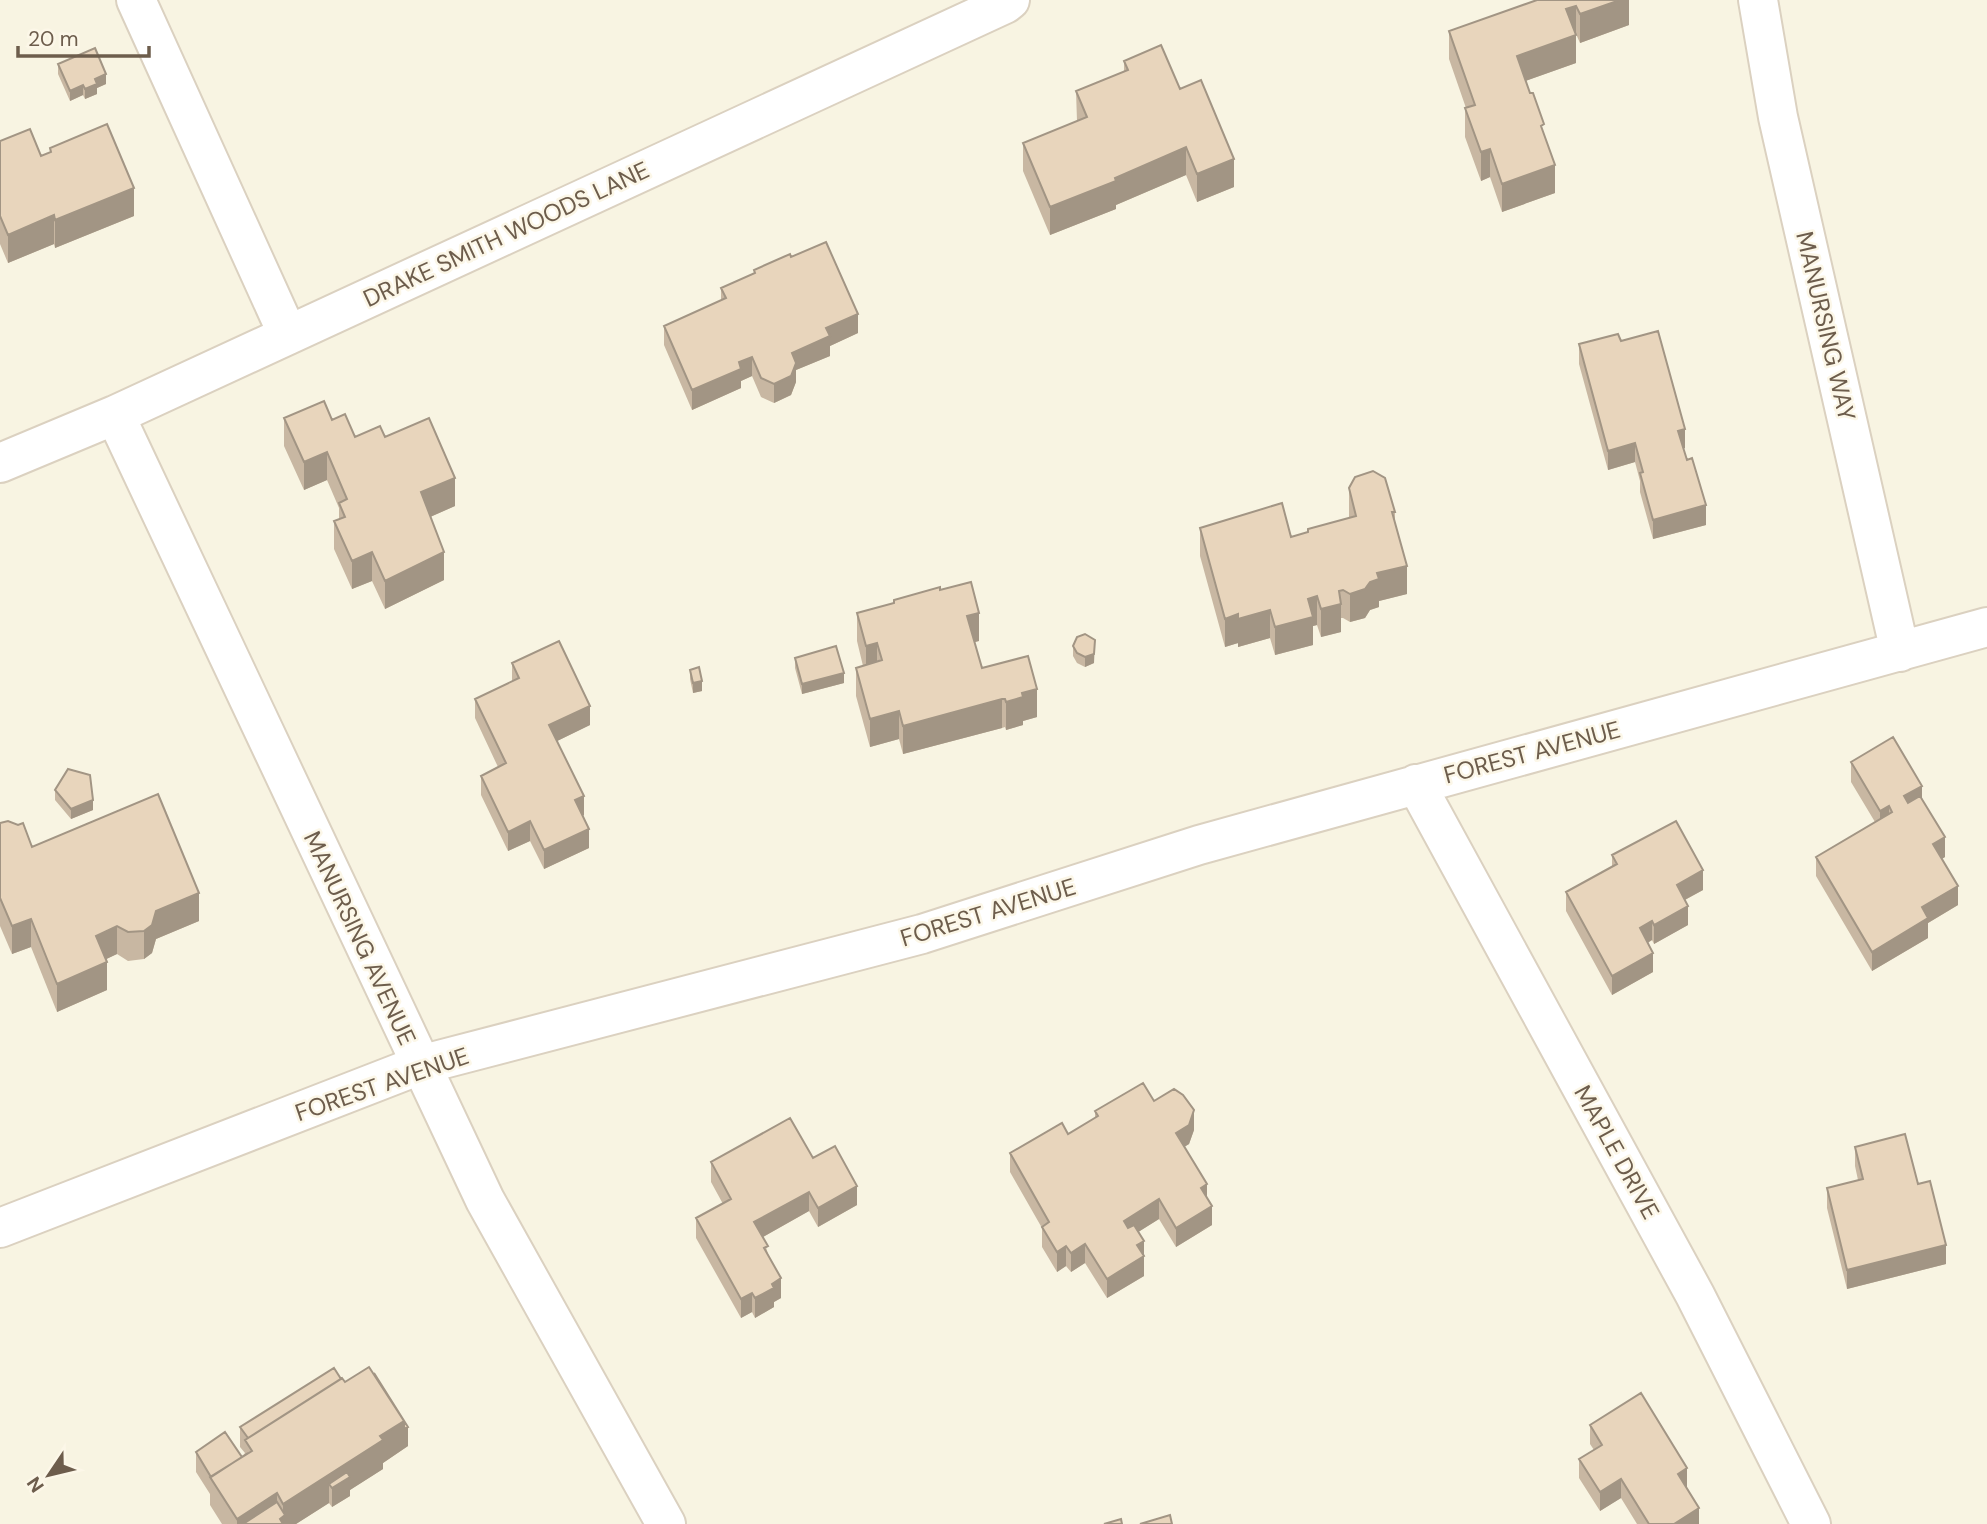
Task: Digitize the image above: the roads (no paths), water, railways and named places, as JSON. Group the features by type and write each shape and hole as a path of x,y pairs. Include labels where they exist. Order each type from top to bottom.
{"street":[{"path":"136,0 288,335"},
{"name":"DRAKE SMITH WOODS LANE","path":"0,463 115,415 1010,0"},
{"name":"MANURSING WAY","path":"1769,2 1778,117 1900,652"},
{"name":"MANURSING AVENUE","path":"115,415 485,1199 666,1524"},
{"name":"FOREST AVENUE","path":"0,1228 420,1065 922,934 1199,845 1987,627"},
{"name":"MAPLE DRIVE","path":"1416,783 1695,1295 1811,1524"}]}
